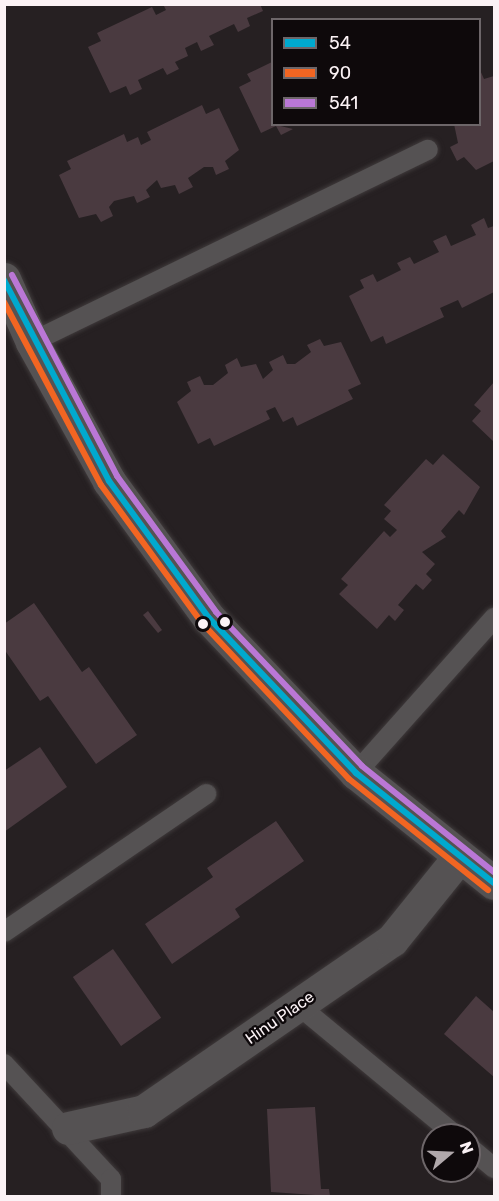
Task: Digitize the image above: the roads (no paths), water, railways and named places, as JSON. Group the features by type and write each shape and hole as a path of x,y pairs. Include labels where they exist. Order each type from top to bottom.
{"street":[{"path":"4,279 32,342 109,481 178,580 256,673 356,772 495,884"},
{"name":"Hinu Place","path":"68,1128 144,1111 392,940 459,857"}],"lane":[{"path":"32,342 428,150"},
{"path":"356,772 495,618"},
{"path":"4,932 206,794"},
{"path":"298,1005 441,1123"},
{"path":"4,1064 68,1128 111,1179 111,1197"},
{"path":"481,1157 495,1168"}]}
